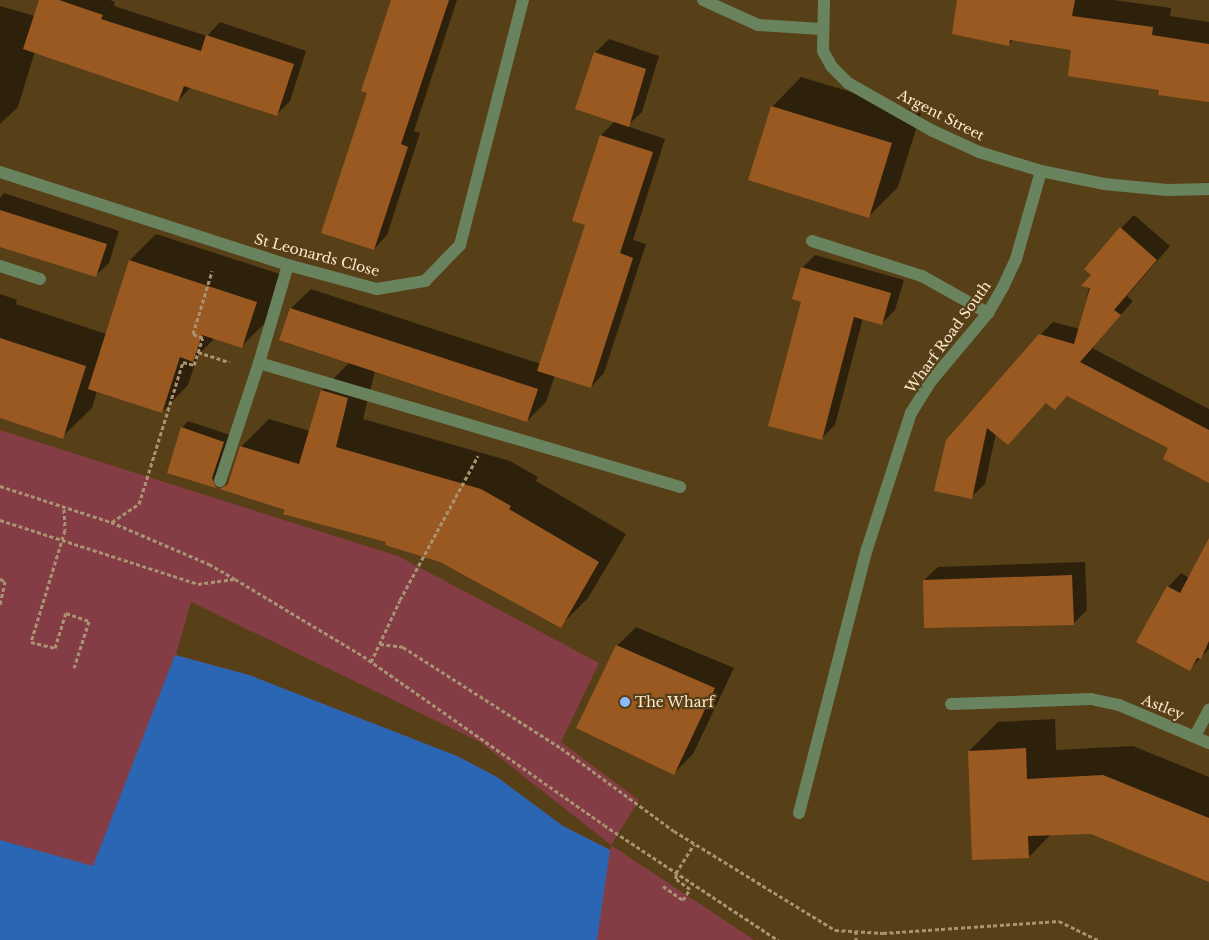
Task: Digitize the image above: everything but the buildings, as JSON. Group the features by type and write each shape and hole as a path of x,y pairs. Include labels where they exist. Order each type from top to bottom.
{"street":[{"name":"St Leonards Close","path":"0,172 288,265 377,288 425,281 460,244 523,0"},
{"path":"703,0 758,25 822,29"},
{"name":"Argent Street","path":"824,0 823,51 832,67 848,83 941,134 979,152 1040,170 1104,184 1167,190 1209,189"},
{"name":"Wharf Road South","path":"799,812 867,549 911,413 932,380 988,313 1016,259 1040,170"},
{"path":"812,241 922,276 988,313"},
{"path":"220,481 259,363 288,265"},
{"path":"0,266 40,279"},
{"path":"259,363 680,487"},
{"name":"Astley","path":"951,704 1091,699 1119,705 1209,743"},
{"name":"Astley","path":"1195,736 1209,710"}],"path":[{"path":"111,522 139,504 183,362 194,365 203,338 193,334 221,243"},
{"path":"372,662 491,431"},
{"path":"0,486 64,509 111,522 209,564 235,578 372,662 676,873 778,940"},
{"path":"64,509 66,530 31,642 55,648 66,613 88,621 74,668"},
{"path":"0,520 198,584 235,578"},
{"path":"0,579 5,581 0,605"},
{"path":"380,644 403,648 561,748 694,844 835,930 884,932 1058,921 1098,940"},
{"path":"663,886 683,900 690,889 676,879 676,873 694,844"},
{"path":"856,931 856,940"}],"shaded area":[{"path":"0,430 398,556 599,663 561,742 639,800 611,845 754,940 0,940","holes":["191,602 480,742 611,845 610,850 563,826 497,777 457,756 249,675 176,655"]}],"water":[{"path":"175,655 249,675 457,756 497,777 563,826 610,850 597,940 0,940 0,840 93,866"}],"place":[{"name":"The Wharf","path":"625,702"}]}
